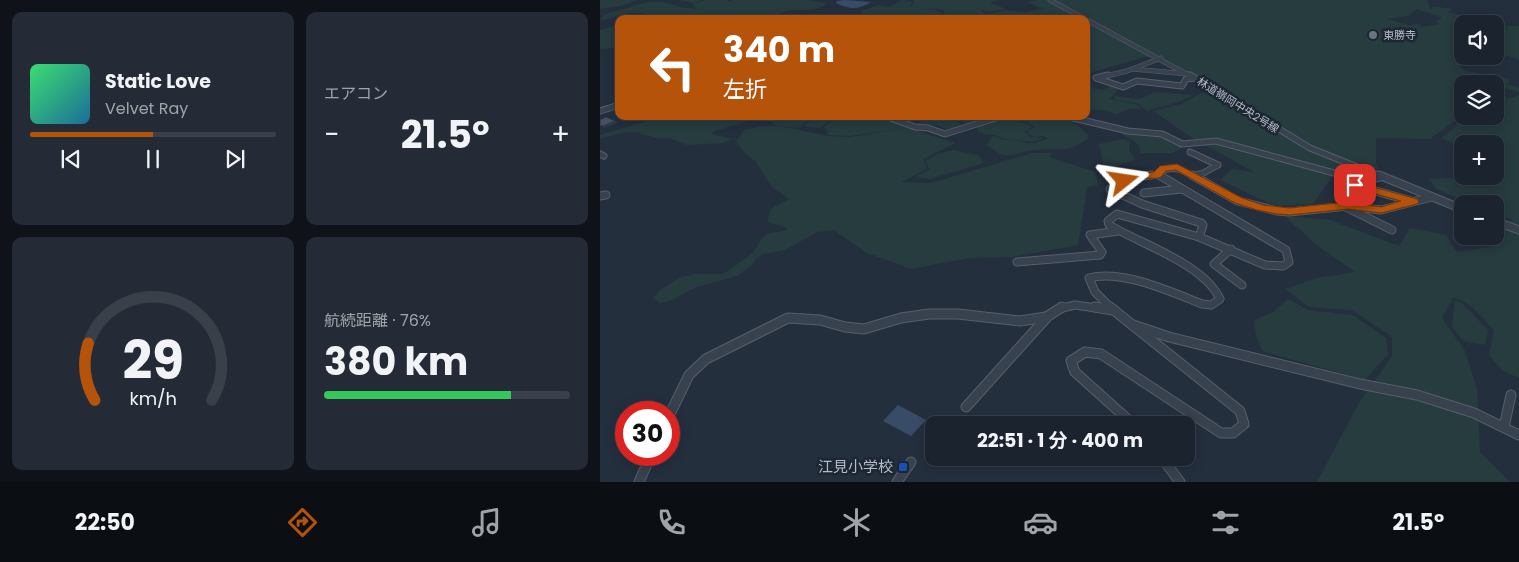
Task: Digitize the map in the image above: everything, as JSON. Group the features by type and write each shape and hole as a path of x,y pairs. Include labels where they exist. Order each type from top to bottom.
{"street":[{"name":"林道嶺岡中央2号線","path":"1050,0 1079,15"},
{"name":"林道嶺岡中央2号線","path":"1090,21 1196,78 1286,135 1323,153 1454,206"},
{"path":"1161,58 1132,69 1096,78 1123,87 1137,81 1182,86 1186,78 1196,78"},
{"path":"1132,69 1189,74"},
{"path":"600,111 615,107"},
{"path":"897,120 915,127 928,128 945,134 989,120"},
{"path":"1082,120 1128,131 1162,134 1182,144 1206,140 1224,143 1334,173 1370,179 1381,177"},
{"path":"1190,152 1218,165 1196,177"},
{"path":"600,154 604,156 600,158"},
{"path":"1158,175 1159,172 1169,167 1177,167 1238,200 1261,208 1289,212 1344,206 1384,209 1432,197"},
{"path":"1124,416 1075,372 1071,361 1078,354 1092,350 1101,354 1221,433 1233,433 1244,424 1240,411 1128,323 1096,294 1089,284 1089,278 1102,274 1124,278 1202,304 1210,305 1220,299 1220,294 1213,286 1186,266 1109,225 1108,221 1116,214 1122,214 1199,237 1265,265 1284,266 1289,262 1286,250 1158,175 1133,176 1110,189 1142,204 1201,223 1204,225 1199,237"},
{"path":"1353,176 1350,182 1355,185 1413,202"},
{"path":"1144,193 1182,189"},
{"path":"1344,206 1392,230"},
{"path":"1382,225 1384,209"},
{"path":"1504,224 1519,230"},
{"path":"1017,262 1100,255 1102,252 1090,235 1118,231"},
{"path":"1231,249 1214,264 1242,285"},
{"path":"966,407 985,384 1031,337 1046,317 1061,307 1070,305 1113,310"},
{"path":"676,401 689,375 706,359 748,336 788,318 820,320 864,330 901,318 929,314 958,314 1020,321 1046,317"},
{"path":"1128,323 1179,340 1360,384 1417,395 1474,413 1519,435"},
{"path":"1504,428 1511,395"},
{"path":"897,482 911,462"},
{"path":"639,482 646,466"},
{"path":"1169,466 1180,482"}],"green space":[{"path":"600,0 637,0 621,6 600,9"},
{"path":"678,0 701,0 695,3 705,0 727,0 729,2 733,0 808,0 827,3 814,9 786,11 778,15 647,15 644,13 629,13 615,15 615,17 604,20 600,19 605,14 649,2 663,2 697,9 693,5 694,3"},
{"path":"903,0 912,2 911,7 914,2 912,0 1000,0 991,2 992,4 989,6 994,4 1006,9 987,12 981,9 985,14 1007,10 1026,12 1042,9 1028,2 1038,0 1427,0 1430,9 1433,9 1432,6 1452,9 1447,12 1460,15 1454,15 1454,65 1464,65 1458,66 1466,71 1488,75 1454,75 1454,121 1430,139 1376,138 1376,163 1380,175 1336,171 1313,204 1275,206 1220,180 1232,169 1254,172 1194,139 1153,111 1184,103 1211,87 1160,57 1145,57 1090,73 1090,15 945,15 943,10 925,8 940,11 942,15 861,15 862,13 860,11 879,5 888,7","holes":["1417,9 1441,17 1440,20 1436,20 1439,24 1422,27 1420,24 1409,25 1388,19 1408,16"]},
{"path":"615,26 615,47 600,49 600,30"},
{"path":"1504,26 1519,26 1519,60 1504,55 1504,29 1506,30"},
{"path":"1504,78 1510,81 1507,84 1519,88 1519,92 1504,88"},
{"path":"1110,86 1119,88 1110,99 1138,105 1141,109 1129,109 1117,114 1101,110 1090,110 1090,88 1103,90"},
{"path":"1155,92 1194,95 1176,103 1146,111 1139,104 1116,100 1114,96 1140,99"},
{"path":"1519,95 1519,378 1503,371 1489,355 1494,330 1471,306 1453,298 1442,318 1465,351 1477,389 1480,452 1510,482 1317,482 1360,401 1392,356 1392,337 1352,310 1309,307 1285,289 1317,278 1355,272 1315,244 1285,216 1330,220 1399,246 1410,228 1446,235 1457,252 1490,247 1492,245 1504,245 1504,230 1512,220 1504,217 1504,195 1454,196 1436,189 1429,179 1454,178 1454,185 1504,185 1504,135 1454,135 1454,144 1442,138 1458,125 1504,125 1504,98"},
{"path":"651,120 752,120 714,131 712,134 731,139 723,143 687,145 669,138 658,138 637,133 643,132 621,133 600,139 600,135"},
{"path":"770,120 807,121 798,128 774,125"},
{"path":"808,120 831,120 820,128 803,126 810,121"},
{"path":"833,120 888,120 907,126 907,128 850,136 827,135 828,132 824,127"},
{"path":"922,120 956,120 964,126 952,132 936,125 918,124"},
{"path":"960,120 991,120 986,123 999,120 1018,120 1032,127 1025,132 1030,137 1044,138 1036,141 1005,139 978,132 977,128 983,124 976,126"},
{"path":"1024,120 1067,120 1081,128 1089,137 1070,148 1034,150 1011,155 1003,155 986,145 993,136 1004,140 1027,143 1035,143 1047,139 1043,136 1035,137 1028,134 1028,131 1035,127"},
{"path":"763,126 780,126 828,136 850,137 908,128 955,143 923,159 927,169 901,182 931,183 1032,153 1053,153 1049,157 1095,172 1098,185 1087,187 1078,245 1013,257 970,258 911,269 867,253 834,230 817,232 785,250 763,254 750,267 737,276 697,287 670,301 660,303 653,298 660,290 679,278 693,274 723,274 752,254 763,237 769,233 784,231 787,228 767,222 771,209 789,199 771,186 756,162 744,152 736,141 744,130"},
{"path":"1112,128 1161,136 1182,145 1182,148 1172,153 1141,153 1138,144"},
{"path":"1123,139 1130,141 1129,150 1135,159 1104,171 1099,144"},
{"path":"953,150 978,155 984,163 930,179 915,177 930,170 925,161 938,154"},
{"path":"1288,299 1308,310 1353,315 1386,338 1388,354 1365,380 1262,351 1256,336 1254,320 1273,312"},
{"path":"1455,300 1462,303 1488,330 1485,345 1463,341 1452,327"}],"water":[{"path":"837,1 871,2 862,7 854,8 836,3"},
{"path":"898,405 925,419 911,436 883,421"}],"building":[{"path":"606,117 615,121 603,126 600,125 600,120"}],"place":[{"name":"東勝寺","path":"1373,35"},
{"name":"江見小学校","path":"903,467"}],"route":[{"path":"1124,181 1133,176 1158,175 1163,168 1177,167 1238,200 1261,208 1289,212 1348,206 1381,210 1413,202 1355,185"}]}
